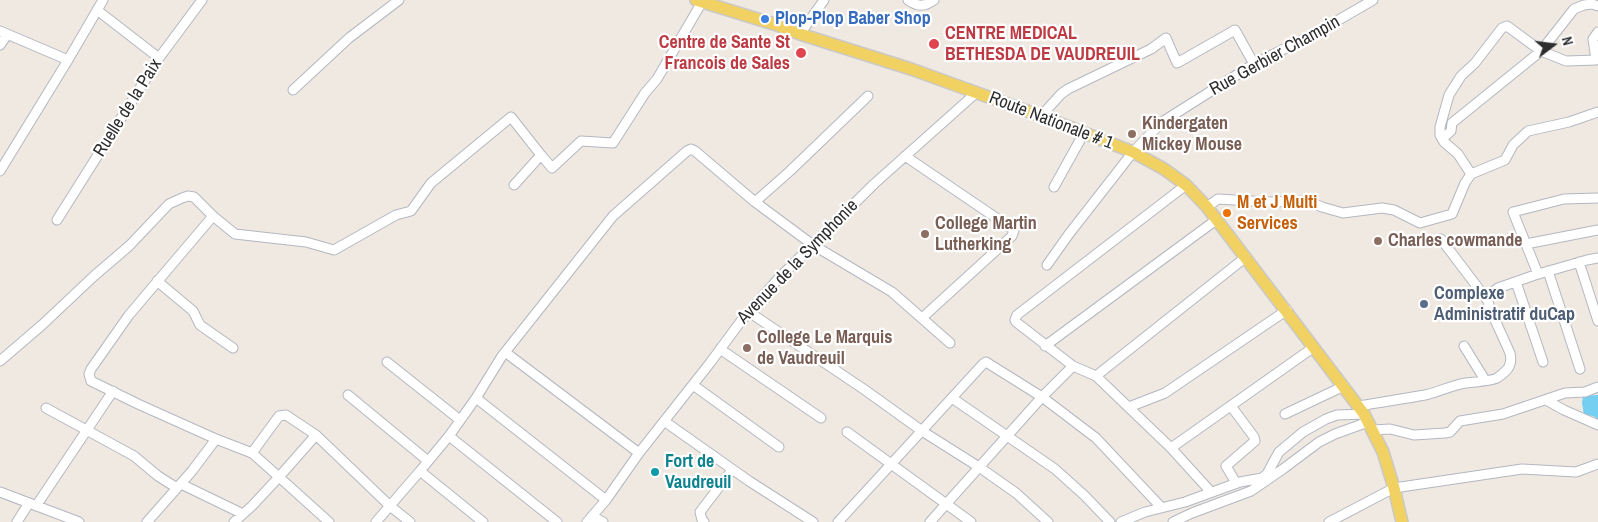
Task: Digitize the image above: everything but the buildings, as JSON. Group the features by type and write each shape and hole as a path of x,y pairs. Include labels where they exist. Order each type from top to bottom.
{"main road":[{"name":"Route Nationale # 1","path":"699,1 897,64 1041,116 1133,152 1164,169 1186,185 1207,207 1287,310 1366,418 1383,452 1402,522"}],"street":[{"path":"0,171 103,0"},
{"name":"Ruelle de la Paix","path":"57,220 159,58 202,0"},
{"path":"293,90 349,38 399,0"},
{"path":"800,34 824,0"},
{"path":"908,0 916,6 922,6 934,0"},
{"name":"Rue Gerbier Champin","path":"1047,265 1068,234 1133,152 1162,122 1254,64 1316,33 1373,0"},
{"path":"0,361 129,246 169,204 182,198 194,197 235,234 306,242 334,250 396,215 411,211 431,183 511,116 552,168 581,141 613,143 645,93 657,79 699,1"},
{"path":"1442,139 1451,131 1452,123 1541,51 1574,9 1592,4 1598,6"},
{"path":"97,10 159,58"},
{"path":"1471,174 1458,154 1442,139 1440,127 1449,95 1462,76 1476,63 1502,28 1507,26 1541,51 1566,61 1597,63 1593,39 1598,32"},
{"path":"1041,116 1068,89 1151,48 1166,38 1177,63 1235,30 1254,64"},
{"path":"0,45 4,33 68,60"},
{"name":"Avenue de la Symphonie","path":"589,519 606,500 639,453 749,312 779,278 874,184 976,93"},
{"path":"755,202 790,172 868,96"},
{"path":"1207,207 1218,199 1267,202 1308,201 1344,213 1382,208 1394,210 1420,223 1452,214 1471,174 1504,160 1512,145 1528,131 1570,122 1598,112"},
{"path":"1054,187 1084,133"},
{"path":"376,522 449,436 506,352 613,216 687,150 695,151 755,202 812,245 892,292 950,343"},
{"path":"514,185 541,155"},
{"path":"905,156 1014,230 1012,236 922,318"},
{"path":"1186,185 1015,317 1016,322 1045,346 1073,366 1096,376 1171,448 1212,492"},
{"path":"1538,274 1514,211 1564,199 1598,198"},
{"path":"213,216 129,315 91,368 89,374 91,380 216,439 252,453 329,522"},
{"path":"1045,346 1216,220"},
{"path":"1526,244 1598,230"},
{"path":"1173,522 1251,491 1319,442 1366,418 1427,394 1464,383 1491,381 1509,368 1512,361 1510,353 1488,301 1441,239"},
{"path":"1096,376 1246,257"},
{"path":"1488,301 1490,294 1498,288 1538,274 1598,258"},
{"path":"1579,262 1598,321"},
{"path":"1548,272 1580,369"},
{"path":"158,281 193,311 200,325 233,348"},
{"path":"1516,282 1543,362"},
{"path":"1129,407 1165,393 1287,310"},
{"path":"749,312 922,431 980,467 1016,493 1048,522"},
{"path":"1464,346 1485,380"},
{"path":"1171,448 1314,347"},
{"path":"720,349 821,418"},
{"path":"506,352 639,453"},
{"path":"387,362 460,420"},
{"path":"838,522 986,362 1042,398 1096,438 1161,507"},
{"path":"930,522 1073,366"},
{"path":"693,385 779,446"},
{"path":"1285,414 1344,386"},
{"path":"1121,522 1145,512 1185,502 1236,483 1262,478 1267,474 1279,452 1292,440 1326,419 1337,415 1366,418 1390,429 1414,435 1445,433 1450,432 1460,421 1503,414 1564,393 1584,392 1598,387"},
{"path":"17,522 33,504 113,391"},
{"path":"348,395 428,461"},
{"path":"476,398 606,500"},
{"path":"952,398 1055,469 1110,522"},
{"path":"1546,400 1598,426"},
{"path":"1231,406 1255,440 1226,466 1236,483"},
{"path":"46,408 134,456 158,476 243,514"},
{"path":"252,453 280,416 289,416 316,435 390,506 410,522"},
{"path":"664,421 732,470 813,522"},
{"path":"847,432 971,522"},
{"path":"234,522 279,477 316,435"},
{"path":"449,436 557,522"},
{"path":"147,522 179,486 216,439"},
{"path":"1329,522 1394,488 1522,469 1576,472 1598,464"},
{"path":"704,522 700,512 732,470"},
{"path":"420,471 483,522"},
{"path":"0,492 79,522"},
{"path":"589,519 603,522"}],"water":[{"path":"1598,395 1598,419 1593,416 1584,415 1583,396"}],"place":[{"name":"Plop-Plop Baber Shop","path":"765,19"},
{"name":"CENTRE MEDICAL BETHESDA DE VAUDREUIL","path":"934,44"},
{"name":"Centre de Sante St Francois de Sales","path":"801,53"},
{"name":"Kindergaten Mickey Mouse","path":"1132,134"},
{"name":"M et J Multi Services","path":"1227,213"},
{"name":"College Martin Lutherking","path":"925,234"},
{"name":"Charles cowmande","path":"1378,241"},
{"name":"Complexe Administratif duCap","path":"1424,304"},
{"name":"College Le Marquis de Vaudreuil","path":"747,348"},
{"name":"Fort de Vaudreuil","path":"655,472"}]}
